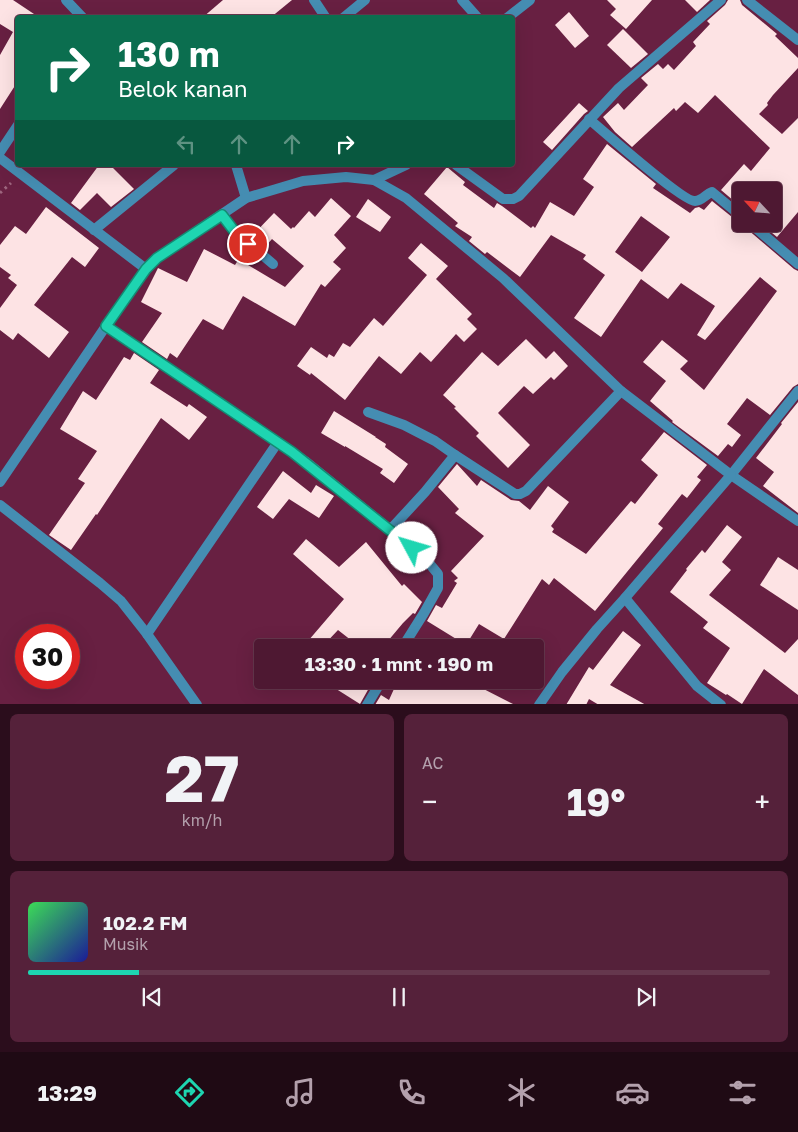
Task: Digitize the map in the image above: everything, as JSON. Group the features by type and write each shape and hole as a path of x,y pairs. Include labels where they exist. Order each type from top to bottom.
{"street":[{"path":"66,0 80,15"},
{"path":"314,0 324,15"},
{"path":"347,15 365,0"},
{"path":"462,0 475,15"},
{"path":"511,15 530,0"},
{"path":"459,167 503,199 513,199 519,196 618,88 721,0"},
{"path":"747,0 798,40"},
{"path":"589,120 673,189 690,200 694,202 699,201 712,192 732,209"},
{"path":"0,152 15,130"},
{"path":"0,158 146,269"},
{"path":"94,230 172,167"},
{"path":"237,167 246,198"},
{"path":"374,180 402,167"},
{"path":"0,482 106,326 146,269 157,258 246,198 303,181 346,177 374,180 406,198 503,278 621,391 731,475 798,521"},
{"path":"222,215 235,232 273,264"},
{"path":"760,232 798,264"},
{"path":"106,326 305,461 424,557 438,574 438,588 408,639"},
{"path":"368,412 404,425 435,441 515,494 520,494 532,485 621,391"},
{"path":"539,704 597,629 626,598 731,475 798,391"},
{"path":"147,634 278,442"},
{"path":"390,530 456,455"},
{"path":"0,505 121,601 197,704"},
{"path":"626,598 697,686 722,704"},
{"path":"367,704 376,689"}],"building":[{"path":"0,0 13,0 36,15 15,15 15,86 0,109 0,55 13,32 0,24"},
{"path":"223,0 292,0 274,15 206,15"},
{"path":"607,0 652,0 626,29 610,15 616,9"},
{"path":"685,0 710,0 697,12"},
{"path":"728,0 740,0 742,5 777,34 775,36 798,58 798,68 773,95 767,103 768,105 759,114 782,134 798,118 798,212 782,231 782,182 732,182 732,199 721,190 744,164 751,171 770,148 715,95 698,113 685,102 676,111 674,108 632,147 615,132 603,117 618,103 624,110 648,85 641,78 658,64 663,69 668,64 674,70 696,46 693,42 710,24 707,21"},
{"path":"569,12 589,36 575,48 555,25"},
{"path":"623,29 648,54 631,68 607,45"},
{"path":"579,103 588,111 552,150 543,142"},
{"path":"607,144 656,184 653,188 690,213 699,207 704,210 712,201 732,217 732,232 751,232 798,271 798,384 793,387 770,415 747,398 727,424 741,435 732,447 728,444 718,456 672,422 650,401 666,381 643,362 662,340 688,361 680,369 704,390 777,291 760,277 705,340 697,335 715,306 681,283 668,299 641,279 601,337 574,318 605,275 583,259 586,255 551,235 520,277 469,241 472,237 455,226 458,223 424,194 447,167 465,182 463,185 494,208 497,203 531,228 533,226 535,228 550,202 574,216 594,187 583,179","holes":["641,216 670,237 642,272 615,252"]},
{"path":"98,167 112,167 134,189 111,207 97,193 80,210 71,203"},
{"path":"331,198 351,216 334,235 346,248 333,262 341,269 325,287 321,284 295,326 243,296 223,330 203,319 177,358 170,353 167,359 142,342 162,313 141,302 158,268 187,282 204,249 235,265 245,249 255,258 248,265 285,287 304,266 272,239 264,248 251,237 274,213 291,229 309,211 315,217"},
{"path":"368,199 391,217 380,232 356,217"},
{"path":"46,207 99,248 85,267 72,257 34,305 69,332 49,358 18,333 13,340 0,330 0,308 17,285 8,278 11,275 0,267 0,245 15,226 26,234"},
{"path":"771,232 781,232 777,237"},
{"path":"421,243 448,266 436,279 472,314 467,319 477,329 464,342 456,334 431,362 420,352 401,374 379,356 345,400 311,373 310,375 297,366 311,347 327,358 329,354 334,357 343,343 350,347 374,318 383,326 427,275 408,258"},
{"path":"526,339 546,359 554,351 568,366 554,380 551,377 533,394 524,386 498,413 530,445 508,468 476,436 479,433 443,395 482,352 498,366"},
{"path":"134,353 159,370 150,383 187,407 189,404 207,417 189,440 161,418 97,515 71,550 49,535 85,483 78,479 97,451 60,429 83,391 96,400 124,357 130,360"},
{"path":"798,402 798,513 763,486 774,472 756,458"},
{"path":"334,411 386,444 385,447 408,464 394,483 380,473 383,469 321,433"},
{"path":"664,432 707,465 697,477 701,480 687,498 682,494 658,524 663,528 595,611 554,578 549,585 542,579 504,639 479,624 470,639 456,639 427,621 436,605 442,608 457,583 454,581 458,578 451,571 484,536 455,513 459,509 438,487 457,464 477,486 481,480 511,500 519,501 530,510 548,486 569,502 551,526 554,529 552,532 586,554 631,501 635,504 658,475 641,460"},
{"path":"283,471 311,493 316,485 334,496 319,518 289,499 273,519 257,507"},
{"path":"727,525 742,537 722,562 731,570 709,595 785,653 798,639 798,695 764,669 742,704 707,683 730,648 703,628 708,622 670,592 702,550 705,553"},
{"path":"306,539 339,567 366,542 402,586 404,584 422,602 415,614 413,613 390,639 350,639 338,630 330,639 310,639 344,599 293,554"},
{"path":"778,557 798,570 798,610 760,585"},
{"path":"623,631 641,645 610,685 644,704 597,704 589,699 586,704 567,704 589,667 593,670"},
{"path":"336,689 368,689 360,704"},
{"path":"394,689 484,689 513,704 376,704 381,695 389,700"}],"route":[{"path":"248,244 235,232 222,215 157,258 146,269 106,326 305,461 412,548"}]}
